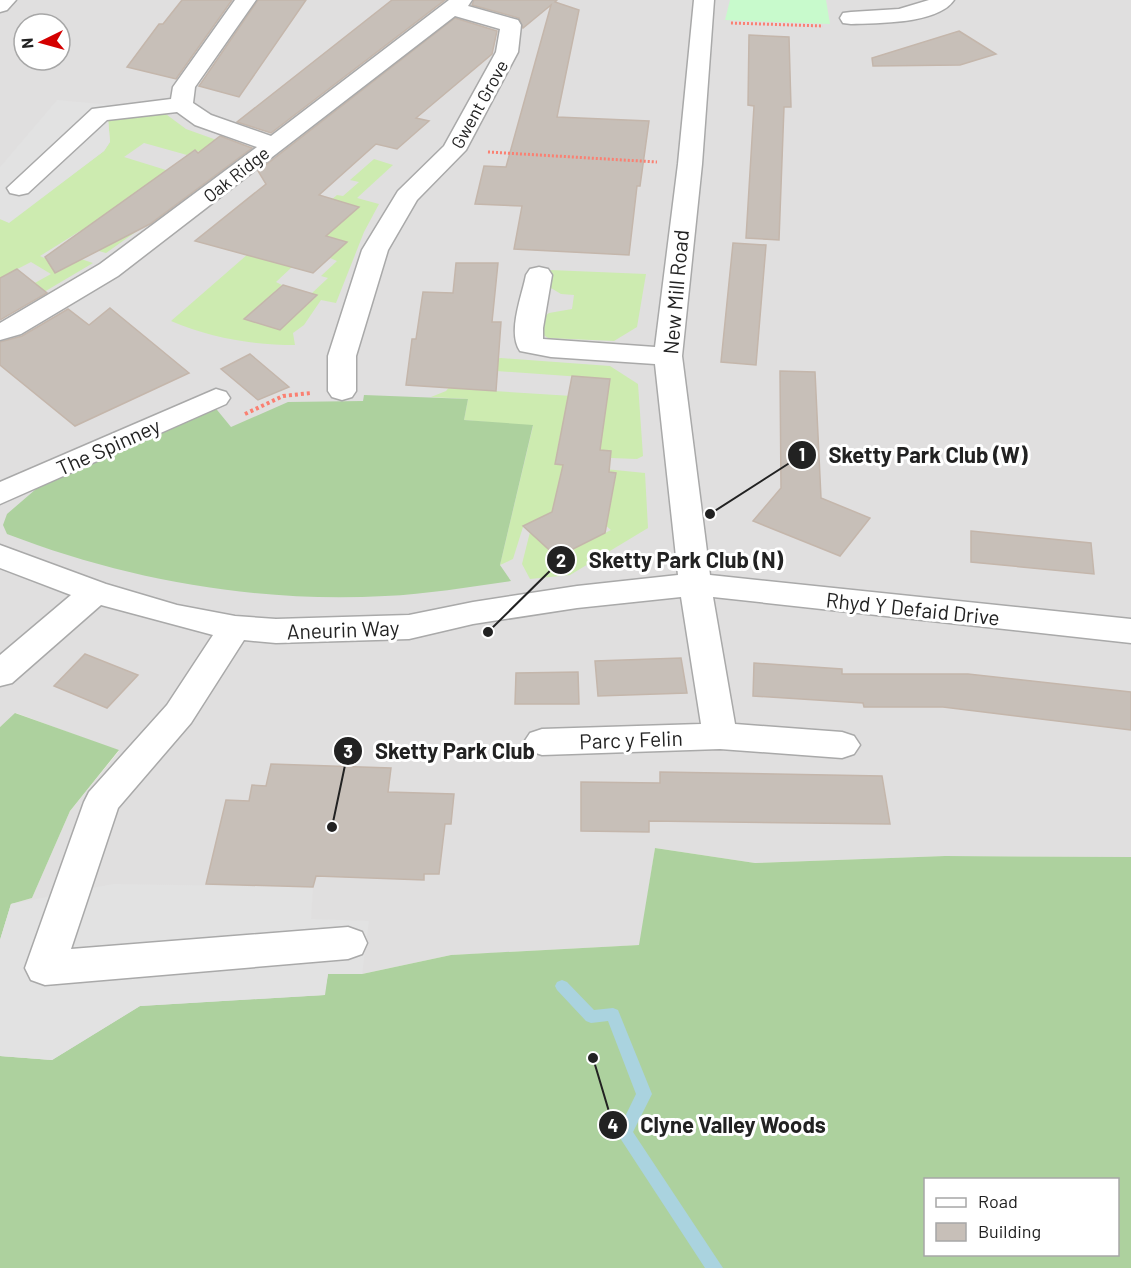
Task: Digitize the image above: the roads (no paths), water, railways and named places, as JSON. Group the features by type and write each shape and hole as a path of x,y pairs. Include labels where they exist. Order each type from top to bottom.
{"street":[{"path":"0,6 6,0"},
{"path":"181,105 184,87 246,0"},
{"path":"851,18 907,13 935,7 944,0"},
{"name":"Oak Ridge","path":"0,332 11,328 109,270 457,4"},
{"name":"Gwent Grove","path":"342,391 342,356 375,250 407,196 454,150 507,52 511,34 510,25 457,4"},
{"name":"New Mill Road","path":"695,584 668,356 690,164 703,11"},
{"path":"19,188 100,114 181,105 203,120 274,145"},
{"path":"539,275 529,328 530,345 551,349 668,356"},
{"name":"The Spinney","path":"0,494 216,398"},
{"name":"Aneurin Way","path":"0,556 95,592 177,616 235,628 276,631 409,627 473,613 577,597 695,584"},
{"path":"695,584 720,736"},
{"name":"Rhyd Y Defaid Drive","path":"695,584 1131,631"},
{"path":"0,674 95,592"},
{"path":"235,628 179,714 102,802 45,968 348,943"},
{"name":"Parc y Felin","path":"542,742 720,736 842,745"}],"waterway":[{"path":"562,986 591,1017 613,1014 644,1094 625,1133 715,1268"}],"place":[{"name":"Sketty Park Club (W)","path":"710,514"},
{"name":"Sketty Park Club (N)","path":"488,632"},
{"name":"Sketty Park Club","path":"332,827"},
{"name":"Clyne Valley Woods","path":"593,1058"}]}
